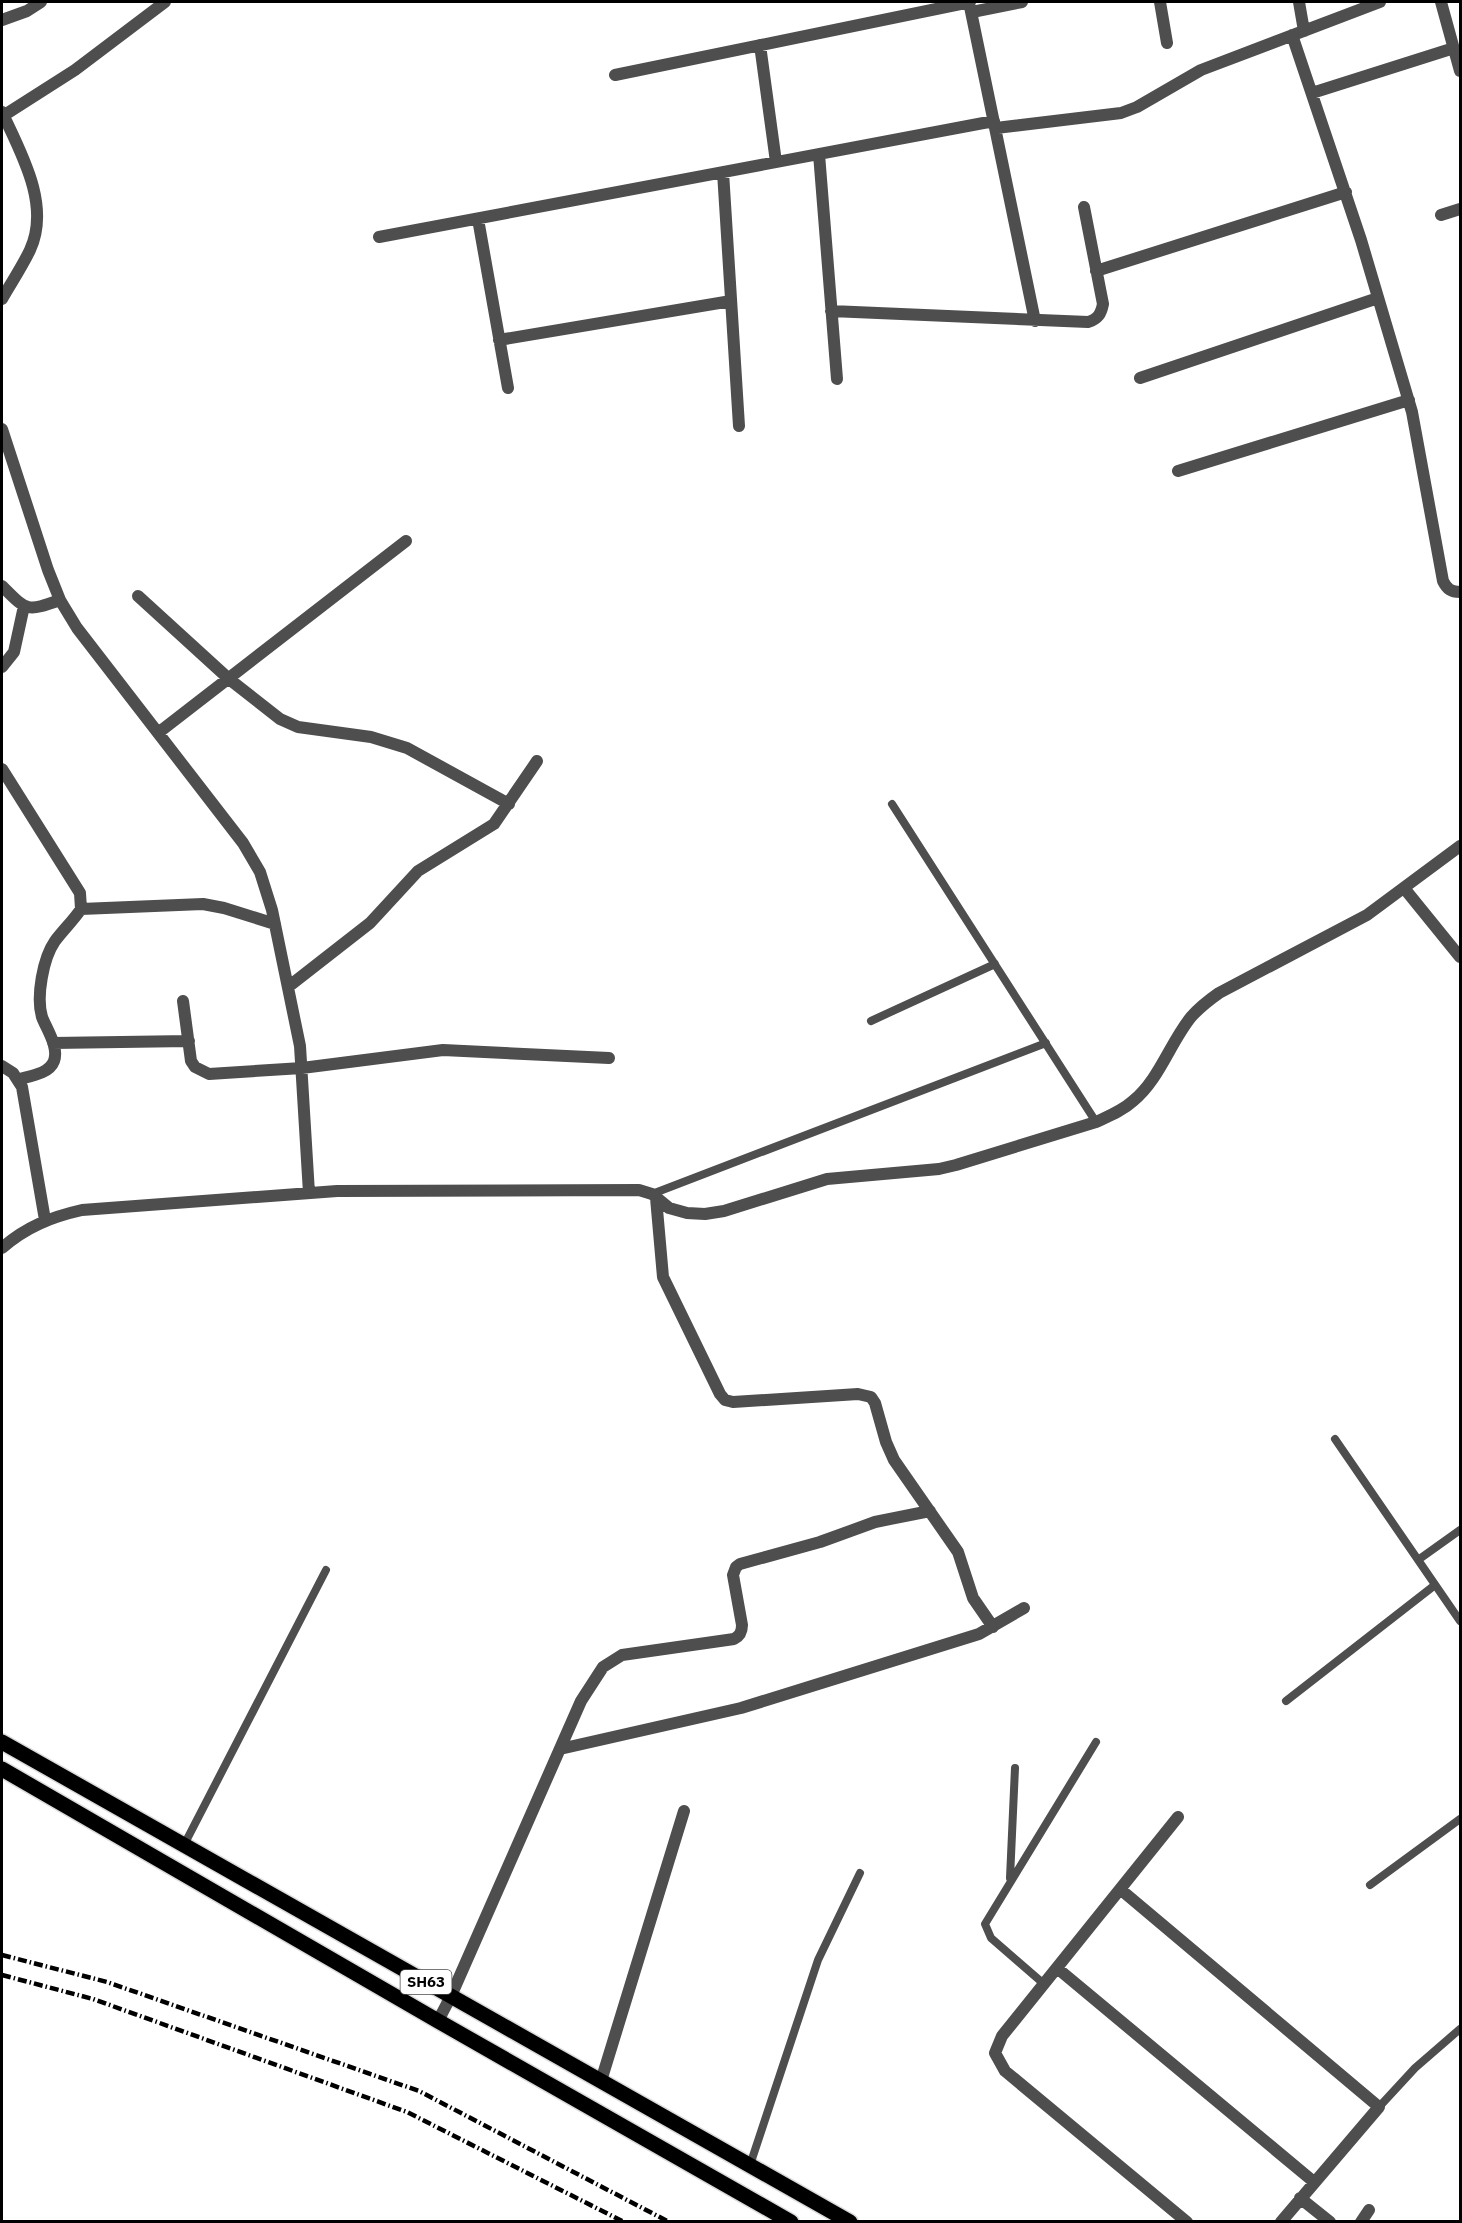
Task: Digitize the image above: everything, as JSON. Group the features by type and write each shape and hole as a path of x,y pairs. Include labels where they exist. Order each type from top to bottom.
{"main road":[{"name":"SH63","path":"2,1742 850,2222"},
{"name":"SH63","path":"2,1769 438,2022 791,2222"}],"street":[{"path":"2,20 27,12 41,2"},
{"path":"2,299 31,249 37,219 33,187 20,149 2,114 75,70 165,2"},
{"path":"615,75 970,5 1022,2"},
{"path":"1160,2 1167,42"},
{"path":"1299,2 1298,33 1312,93 1346,192 1417,432 1443,581 1453,592 1461,592"},
{"path":"379,237 819,154 995,124 1121,113 1201,70 1380,2"},
{"path":"1442,2 1461,71"},
{"path":"970,5 1035,321"},
{"path":"759,45 776,162"},
{"path":"1312,93 1454,48"},
{"path":"819,154 837,379"},
{"path":"723,172 739,426"},
{"path":"1096,271 1346,192"},
{"path":"831,311 1035,321 1088,322 1096,319 1101,313 1103,304 1084,207"},
{"path":"1442,215 1461,209"},
{"path":"478,219 508,388"},
{"path":"1140,378 1378,298"},
{"path":"499,340 731,301"},
{"path":"1178,471 1409,400"},
{"path":"2,429 60,600 77,627 243,843 260,872 275,924 300,1046 309,1193"},
{"path":"158,733 406,541"},
{"path":"2,586 24,606 34,609 60,600"},
{"path":"138,596 270,713 289,724 371,737 407,748 509,804"},
{"path":"2,667 14,652 24,606"},
{"path":"288,987 370,923 418,871 494,824 537,762"},
{"path":"2,769 80,894 82,901 81,909 49,952 40,987 39,1002 42,1016 56,1054 51,1067 44,1072 19,1079"},
{"path":"2,1248 28,1228 45,1220 82,1210 309,1193 639,1190 654,1196 669,1208 687,1213 705,1214 724,1211 827,1179 939,1169 1096,1122 1117,1113 1134,1101 1148,1084 1190,1019 1203,1005 1219,993 1367,915 1461,846"},
{"path":"1404,888 1461,957"},
{"path":"81,909 203,904 275,924"},
{"path":"183,1001 191,1061 195,1067 208,1074 302,1068 443,1050 609,1058"},
{"path":"53,1043 189,1041"},
{"path":"2,1066 19,1079 22,1087 45,1220"},
{"path":"654,1196 663,1277 720,1394 725,1400 733,1402 858,1394 872,1397 894,1460 958,1552 973,1598 993,1627"},
{"path":"438,2022 452,1996 588,1688 603,1667 622,1655 734,1639 739,1636 742,1625 733,1575 740,1564 820,1542 884,1520 930,1511"},
{"path":"560,1749 741,1708 979,1634 1024,1608"},
{"path":"601,2081 684,1811"},
{"path":"1178,1817 1002,2036 995,2054 1005,2071 1187,2222"},
{"path":"1120,1889 1379,2107 1281,2222"},
{"path":"1057,1968 1314,2182"},
{"path":"1300,2198 1330,2222"},
{"path":"1361,2222 1369,2210"}],"lane":[{"path":"892,804 1096,1122"},
{"path":"872,1021 995,964"},
{"path":"654,1196 1046,1043"},
{"path":"1335,1438 1461,1621"},
{"path":"1418,1560 1461,1530"},
{"path":"184,1845 326,1570"},
{"path":"1286,1701 1435,1585"},
{"path":"1044,1984 991,1938 986,1931 985,1924 1096,1742"},
{"path":"1010,1881 1015,1768"},
{"path":"1370,1885 1461,1819"},
{"path":"750,2165 818,1960 860,1873"},
{"path":"1379,2107 1414,2068 1461,2029"}],"railway":[{"path":"2,1955 107,1982 419,2091 669,2222"},
{"path":"2,1975 93,1999 407,2112 624,2222"}]}
